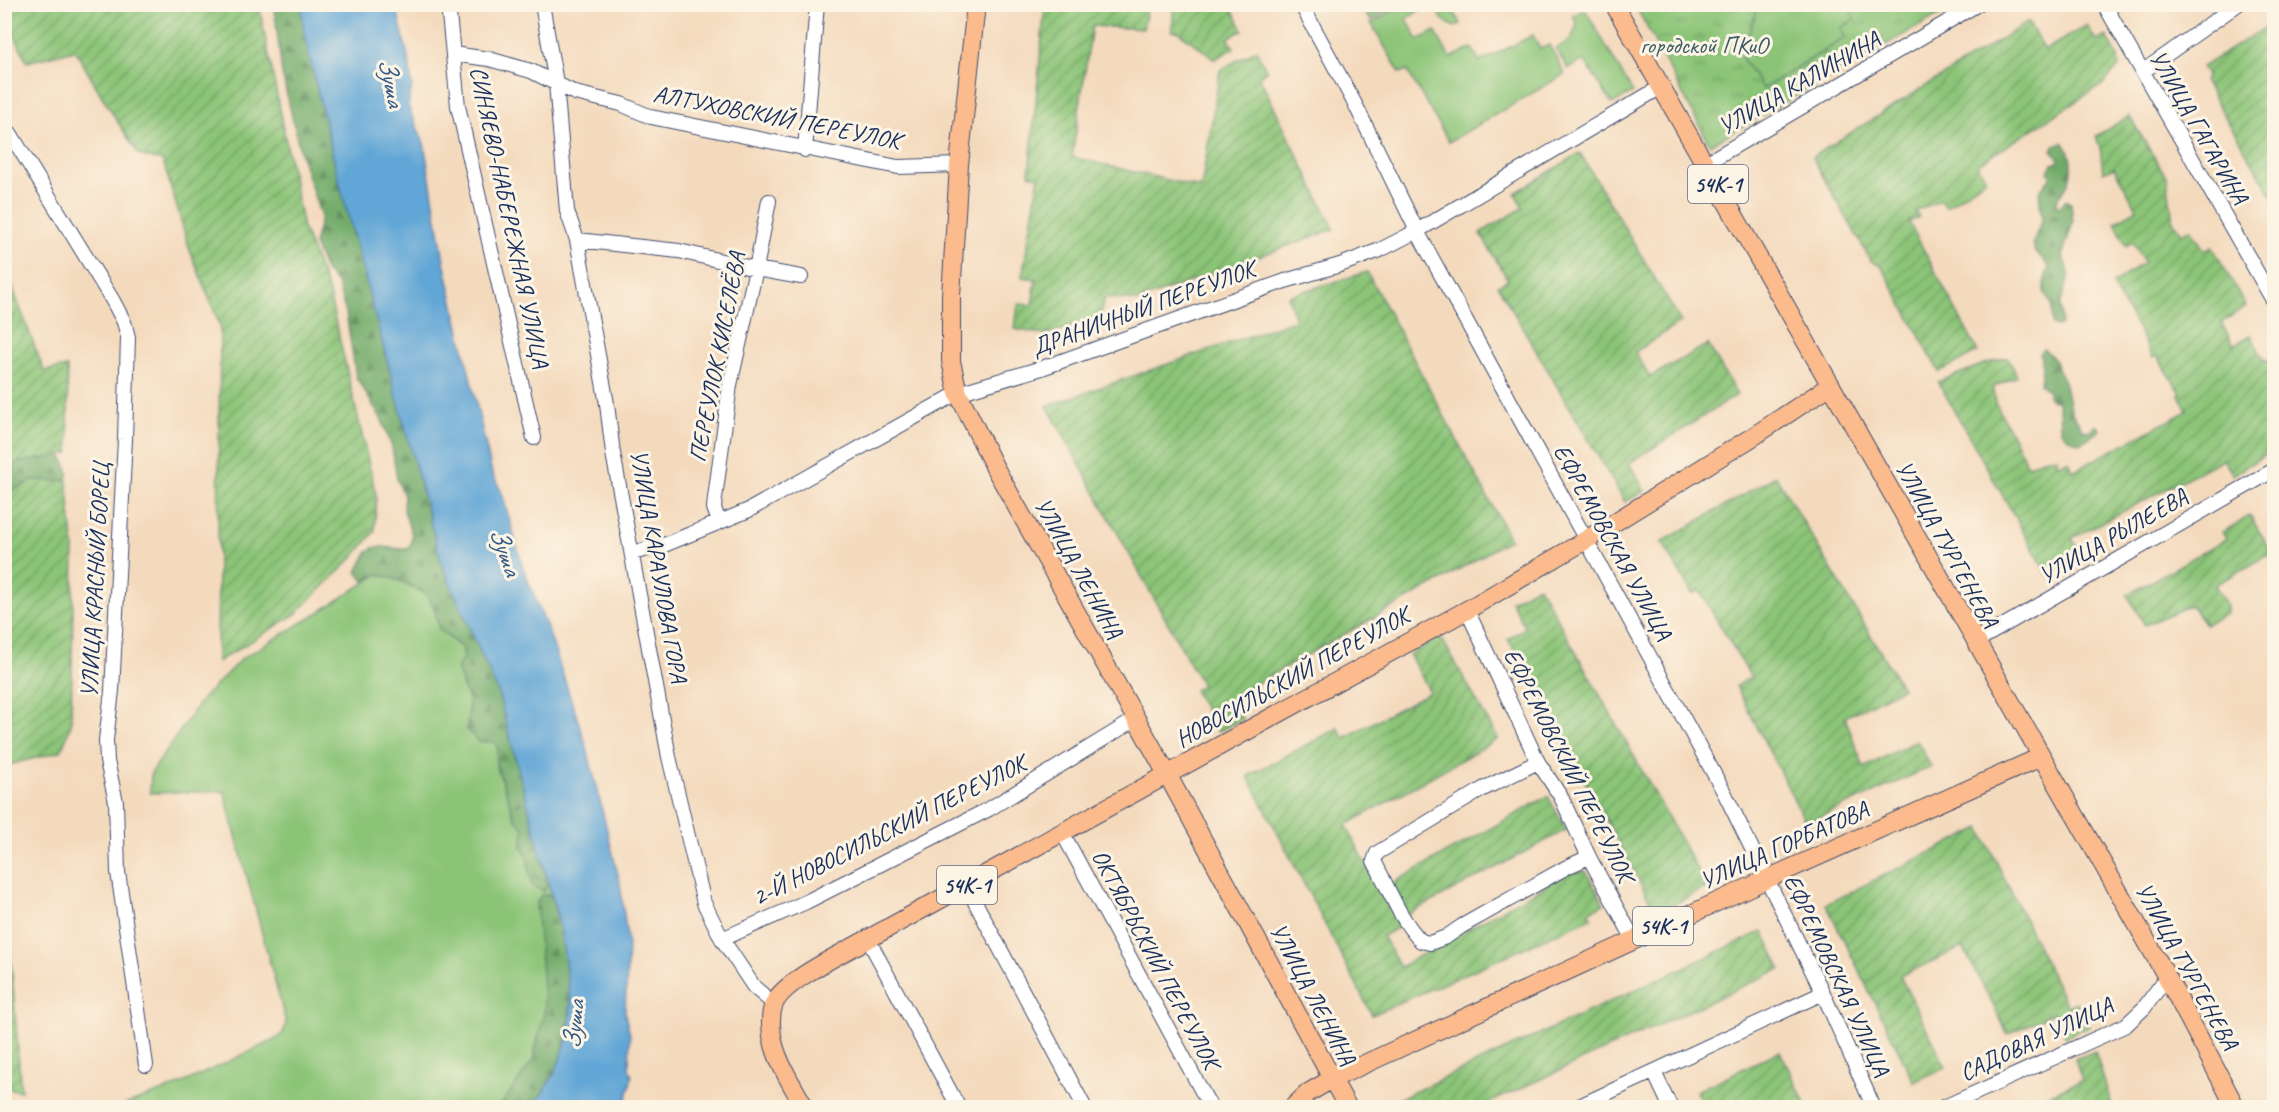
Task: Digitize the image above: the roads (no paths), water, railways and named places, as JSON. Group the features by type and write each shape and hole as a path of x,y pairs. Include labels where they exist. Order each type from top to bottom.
{"main road":[{"name":"УЛИЦА ЛЕНИНА","path":"976,4 959,165 950,332 951,361 958,393 995,468 1167,774 1348,1107"},
{"name":"УЛИЦА ТУРГЕНЕВА","path":"1614,4 2167,977 2230,1106"},
{"name":"НОВОСИЛЬСКИЙ ПЕРЕУЛОК","path":"774,1004 787,986 868,939 1467,610 1586,540 1831,385"},
{"name":"УЛИЦА ГОРБАТОВА","path":"1292,1107 1308,1093 1332,1078 1767,879 2041,757"},
{"path":"774,1004 771,1032 774,1047 805,1107"}],"street":[{"name":"СИНЯЕВО-НАБЕРЕЖНАЯ УЛИЦА","path":"448,4 458,106 534,438"},
{"name":"УЛИЦА КАРАУЛОВА ГОРА","path":"542,4 556,83 567,211 577,240 607,404 613,453 669,757 704,903 722,939 754,987 774,1004"},
{"path":"806,150 817,4"},
{"name":"ЕФРЕМОВСКАЯ УЛИЦА","path":"1301,4 1356,106 1418,231 1725,794 1823,993 1874,1107"},
{"name":"УЛИЦА КАЛИНИНА","path":"1706,163 1978,4"},
{"name":"УЛИЦА ГАГАРИНА","path":"2104,4 2274,302"},
{"path":"2142,72 2238,4"},
{"name":"АЛТУХОВСКИЙ ПЕРЕУЛОК","path":"453,54 489,59 531,71 575,93 621,104 651,117 898,167 959,165"},
{"name":"ДРАНИЧНЫЙ ПЕРЕУЛОК","path":"632,553 664,545 759,505 958,393 1042,368 1285,281 1340,265 1380,250 1418,231 1661,87"},
{"name":"УЛИЦА КРАСНЫЙ БОРЕЦ","path":"4,129 10,133 113,301 128,337 112,691 106,740 107,761 116,802 118,872 146,1065"},
{"name":"ПЕРЕУЛОК КИСЕЛЁВА","path":"719,522 714,508 730,384 769,201"},
{"path":"577,240 679,251 756,269 801,276"},
{"name":"УЛИЦА РЫЛЕЕВА","path":"1975,642 2274,470"},
{"name":"ЕФРЕМОВСКИЙ ПЕРЕУЛОК","path":"1467,610 1538,762 1561,797 1589,857 1634,940"},
{"name":"2-Й НОВОСИЛЬСКИЙ ПЕРЕУЛОК","path":"722,939 806,902 989,809 1136,719"},
{"path":"1538,762 1483,789 1377,853 1374,861 1397,904 1415,936 1421,941 1437,942 1557,872 1589,857"},
{"name":"ОКТЯБРЬСКИЙ ПЕРЕУЛОК","path":"1062,832 1211,1107"},
{"path":"966,885 1085,1107"},
{"path":"868,939 959,1107"},
{"name":"САДОВАЯ УЛИЦА","path":"1942,1107 2126,1025 2144,1008 2167,977"},
{"path":"1575,1107 1823,993"},
{"path":"1654,1071 1671,1107"}],"water":[{"name":"Зуша","path":"301,5 396,5 409,61 412,87 408,106 424,143 445,266 492,473 502,493 523,568 548,630 587,748 620,883 628,946 625,1014 630,1035 629,1068 632,1076 625,1107 527,1107 540,1097 555,1073 569,1034 571,1004 560,927 498,692 442,565 340,185 305,38"}],"park label":[{"name":"городской ПКиО","path":"1704,45"}]}
